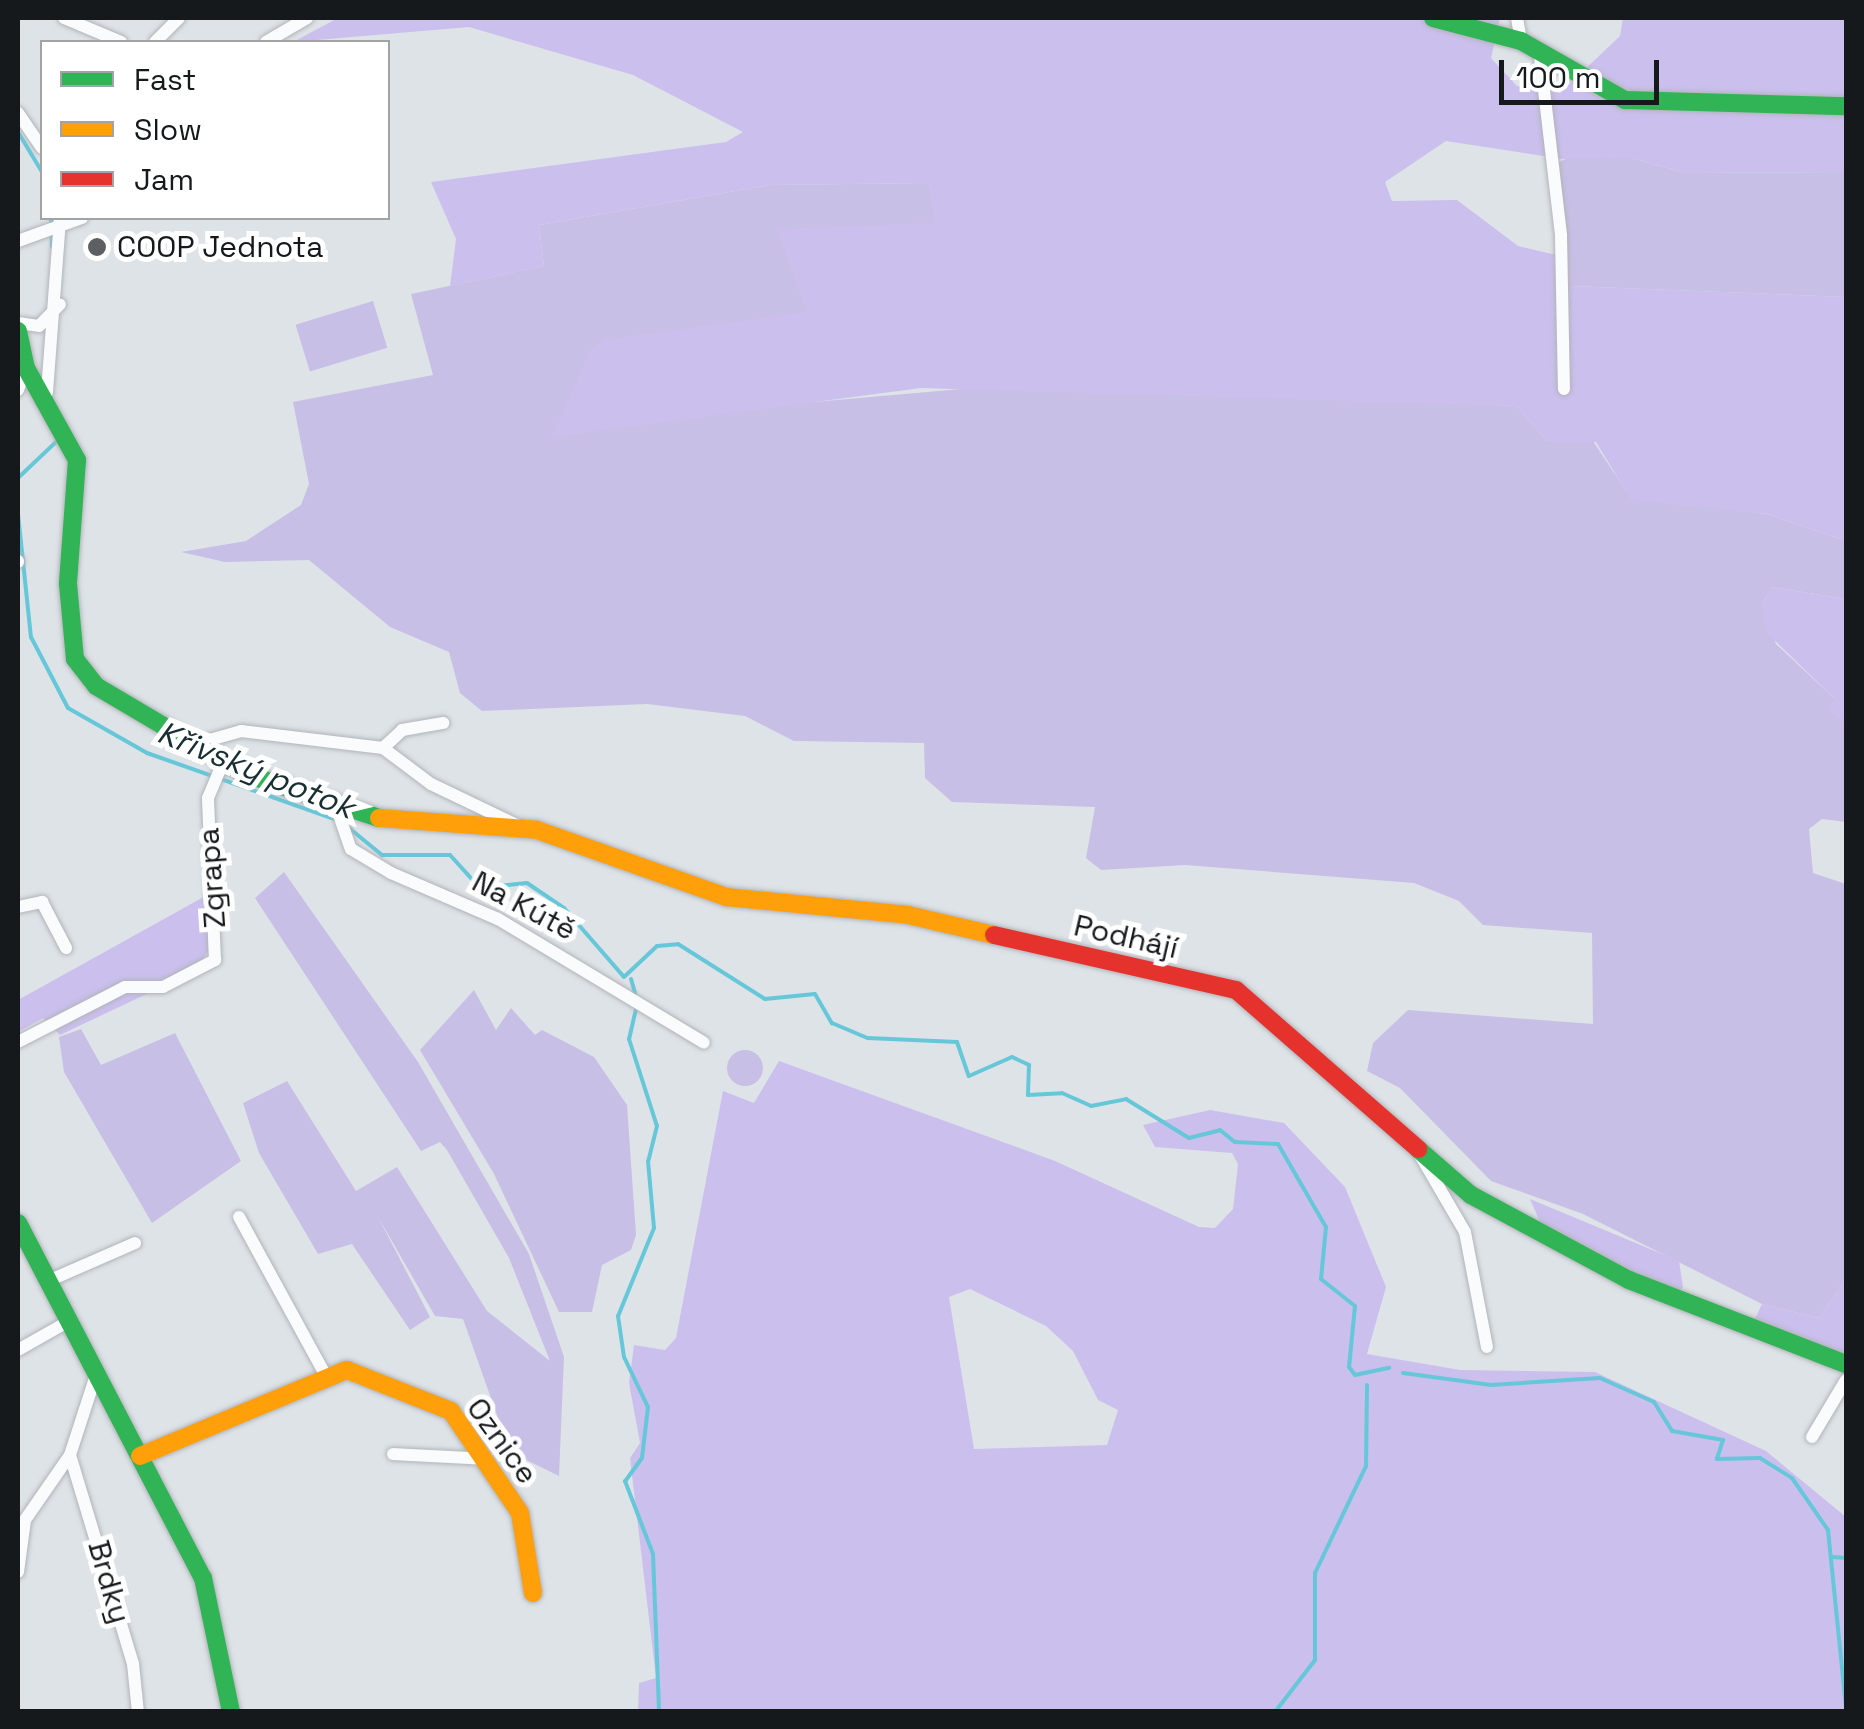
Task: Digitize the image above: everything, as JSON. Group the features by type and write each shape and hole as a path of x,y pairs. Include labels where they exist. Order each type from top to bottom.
{"street":[{"path":"64,18 115,40"},
{"path":"157,40 179,18"},
{"path":"269,40 307,18"},
{"path":"1433,18 1522,41 1540,56 1625,100 1846,106"},
{"path":"1516,18 1522,41"},
{"path":"1540,56 1561,236 1564,389"},
{"path":"18,113 40,145"},
{"path":"18,241 57,224 60,304 48,392"},
{"path":"18,323 39,326 60,304"},
{"path":"18,331 26,368 18,390"},
{"name":"Podhájí","path":"26,368 48,392 77,460 68,584 75,659 96,686 199,743 218,771 297,796 339,817 446,829 525,829 726,897 908,915 1236,990 1470,1195 1628,1280 1846,1364"},
{"path":"384,748 402,730 443,723"},
{"path":"199,743 241,731 384,748 431,784 525,829"},
{"name":"Zgrapa","path":"18,1042 125,987 163,987 215,960 206,850 218,771"},
{"name":"Na Kútě","path":"339,817 352,849 390,874 498,919 704,1043"},
{"path":"18,908 33,901 42,902 66,948"},
{"path":"1420,1154 1465,1232 1487,1346"},
{"path":"239,1217 326,1376"},
{"path":"18,1223 202,1578 231,1712"},
{"path":"48,1281 135,1243"},
{"path":"18,1350 69,1322"},
{"name":"Oznice","path":"140,1456 347,1370 452,1412 520,1513 533,1594"},
{"path":"18,1572 18,1547 25,1520 70,1455 96,1375"},
{"path":"1812,1437 1846,1380"},
{"path":"393,1454 487,1459"},
{"name":"Brdky","path":"70,1455 133,1664 138,1712"}],"shaded area":[{"path":"338,18 1500,18 1491,58 1517,86 1560,93 1620,36 1623,18 1846,18 1846,172 1684,173 1632,158 1563,159 1446,141 1385,182 1392,201 1457,200 1518,246 1569,258 1570,286 1846,297 1846,541 1767,514 1631,500 1596,442 1547,441 1517,406 921,388 552,437 591,349 604,340 807,312 777,229 935,223 929,183 770,185 539,225 544,266 450,286 456,239 431,182 726,142 743,132 633,75 469,27 297,40"},
{"path":"1570,157 1632,158 1684,173 1846,172 1846,297 1570,286 1559,162"},
{"path":"929,183 936,223 808,312 595,348 676,414 1007,385 1517,406 1547,441 1593,441 1630,497 1767,514 1846,541 1846,599 1772,587 1762,604 1776,644 1835,699 1846,725 1846,822 1822,819 1809,829 1813,873 1846,884 1846,1278 1819,1318 1762,1304 1583,1214 1491,1181 1400,1088 1367,1071 1373,1043 1408,1010 1593,1024 1592,933 1483,925 1459,901 1414,883 1185,865 1101,870 1086,858 1095,807 952,802 925,778 924,743 794,741 745,716 647,704 482,711 460,693 449,652 390,627 309,560 225,562 181,552 246,541 301,505 309,484 293,402 433,375 411,294 544,266 539,225 770,185"},
{"path":"373,301 387,348 310,372 296,325"},
{"path":"1772,587 1846,599 1846,725 1828,709 1835,699 1766,632 1762,604"},
{"path":"284,872 418,1062 529,1254 564,1357 559,1476 510,1452 463,1319 435,1316 378,1217 430,1317 410,1330 352,1244 318,1254 259,1153 243,1103 287,1081 356,1191 397,1167 487,1311 550,1361 509,1258 447,1150 440,1142 421,1151 255,898"},
{"path":"209,894 213,944 195,971 60,1035 43,1018 18,1032 18,1000"},
{"path":"474,990 496,1030 511,1008 535,1035 542,1030 594,1057 627,1105 636,1235 631,1250 602,1265 592,1312 559,1312 494,1174 420,1050"},
{"path":"81,1029 101,1065 175,1033 241,1161 152,1223 64,1072 59,1037"},
{"path":"745,1050 758,1055 763,1068 758,1081 745,1086 732,1081 727,1068 732,1055"},
{"path":"779,1061 1055,1161 1199,1227 1215,1228 1233,1209 1238,1164 1232,1153 1155,1147 1143,1125 1210,1110 1284,1123 1345,1187 1386,1287 1367,1354 1460,1370 1595,1372 1766,1451 1846,1517 1846,1711 638,1711 639,1683 656,1678 630,1458 640,1443 629,1383 634,1345 665,1350 676,1338 723,1091 754,1103","holes":["970,1289 1046,1326 1073,1351 1098,1400 1118,1410 1107,1445 974,1449 949,1297"]},
{"path":"1530,1199 1679,1261 1683,1287 1677,1294 1645,1282 1541,1224"},
{"path":"1846,1278 1846,1358 1753,1323 1762,1304 1819,1318"}],"waterway":[{"name":"Křivský potok","path":"18,132 40,169"},
{"name":"Křivský potok","path":"51,220 52,247"},
{"name":"Křivský potok","path":"18,478 58,440"},
{"name":"Křivský potok","path":"18,514 31,637 68,708 147,753 337,820"},
{"name":"Křivský potok","path":"349,828 382,855 450,855 480,888 527,883 564,908 624,977 657,946 678,944 765,999 815,994 832,1023 868,1038 957,1042 969,1076 1012,1057 1029,1065 1028,1095 1062,1093 1091,1106 1126,1099 1189,1138 1220,1130 1235,1142 1278,1144 1326,1227 1321,1279 1355,1306 1349,1367 1355,1375 1389,1368"},
{"path":"631,979 635,993"},
{"path":"636,1009 629,1039 657,1126 648,1161 654,1228 618,1316 624,1357 648,1407 642,1458 625,1481 653,1554 659,1712"},
{"name":"Křivský potok","path":"1403,1373 1491,1385 1600,1378 1654,1402 1672,1431 1723,1440 1717,1459 1760,1458 1792,1478 1828,1530 1846,1708"},
{"path":"1275,1712 1315,1660 1315,1573 1366,1466 1367,1385"},
{"path":"1833,1557 1846,1558"}],"traffic: fast":[{"path":"1433,18 1521,41 1625,100 1846,106"},
{"path":"18,331 26,368 77,460 68,584 75,659 96,686 243,773 379,818"},
{"path":"1418,1149 1471,1195 1629,1280 1846,1364"},
{"path":"18,1223 203,1578 231,1712"}],"traffic: slow":[{"path":"379,818 537,830 726,897 908,915 994,935"},
{"path":"140,1456 347,1370 451,1411 520,1513 533,1593"}],"traffic: jam":[{"path":"994,935 1236,990 1418,1149"}],"place":[{"name":"COOP Jednota","path":"97,247"}]}
